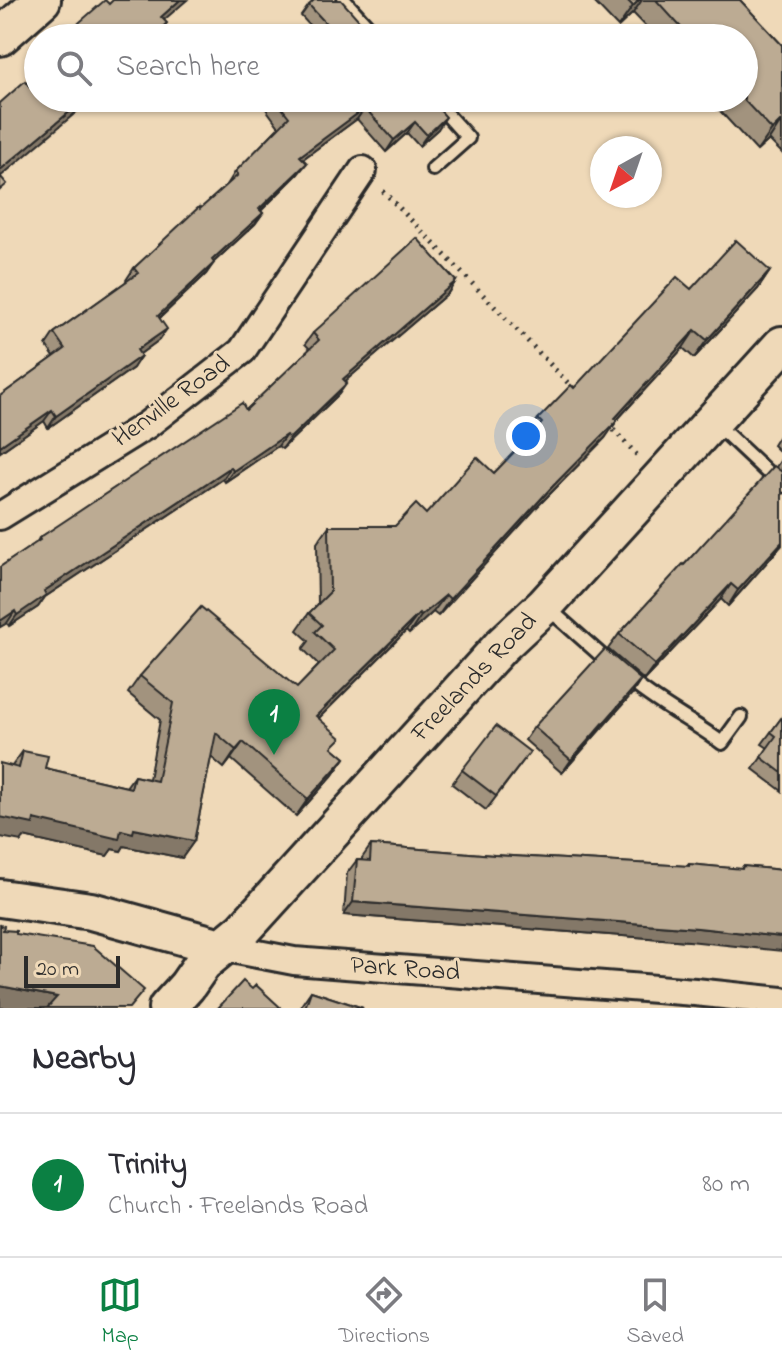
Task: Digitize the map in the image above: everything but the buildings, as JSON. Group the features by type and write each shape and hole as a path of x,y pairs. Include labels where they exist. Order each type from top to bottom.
{"street":[{"path":"0,37 42,0"},
{"name":"Henville Road","path":"0,516 147,425 242,351 363,170"},
{"name":"Freelands Road","path":"167,1008 203,963 243,930 501,646 545,605 782,345"},
{"path":"0,898 91,911 221,947"},
{"name":"Park Road","path":"221,947 294,961 686,1000 782,1001"}],"lane":[{"path":"344,0 365,24"},
{"path":"433,169 468,138 445,112"},
{"path":"713,421 782,486"},
{"path":"545,605 640,689 695,722 722,743 741,717"}],"path":[{"path":"363,170 583,399"},
{"path":"605,422 660,479"}],"place":[{"name":"Trinity","path":"274,755"}]}
